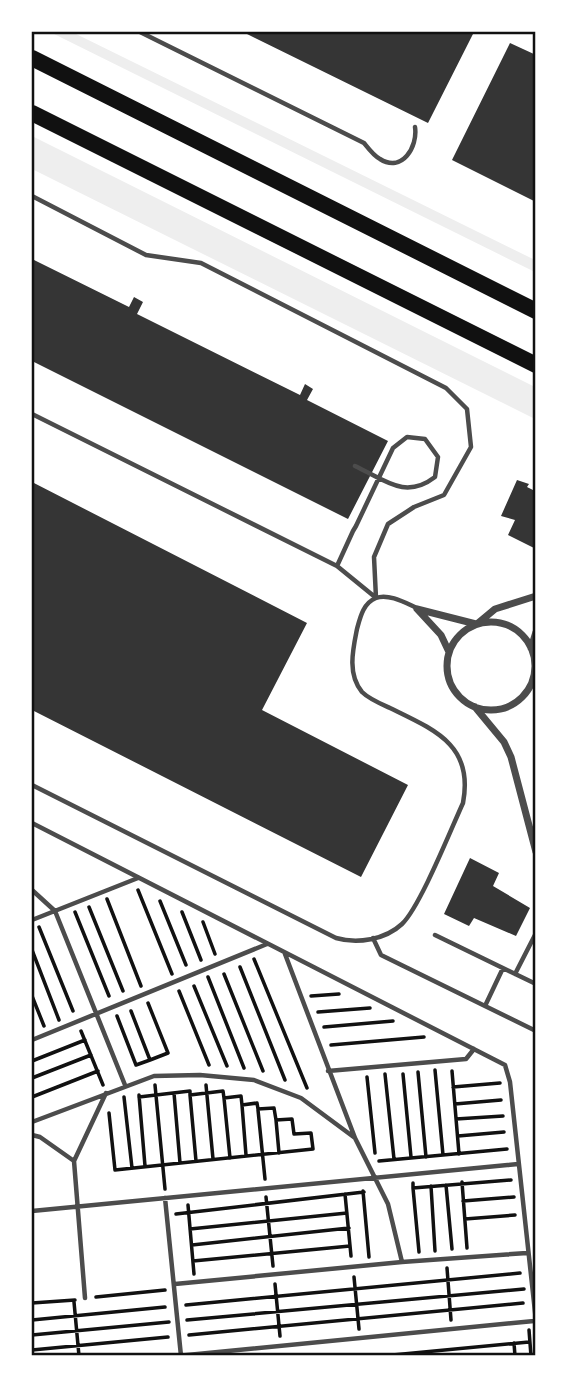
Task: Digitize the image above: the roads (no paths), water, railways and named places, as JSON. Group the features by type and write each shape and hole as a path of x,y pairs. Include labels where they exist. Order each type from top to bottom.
{"highway":[{"path":"32,58 536,311"},
{"path":"32,113 536,365"}],"street":[{"path":"536,596 495,609 455,640 449,652 448,678 463,700 475,707 504,741 511,757 536,852"},
{"path":"417,609 476,624 489,622 514,629 531,649"},
{"path":"417,609 441,635 449,652"},
{"path":"536,632 531,649 536,682"},
{"path":"475,707 500,709 513,704 523,695 534,672"}],"lane":[{"path":"140,32 363,143 380,160 393,163 405,158 412,151 417,139 415,127"},
{"path":"32,196 146,255 201,262 446,388 467,409 471,447 444,495 414,507 388,524 374,557 376,598 360,615 351,657 356,681 362,692 436,731 448,742 465,769 466,788 463,803 410,912 392,931 349,942 336,938 32,785"},
{"path":"32,414 337,566 376,598 402,601 417,609"},
{"path":"337,566 393,447 407,437 425,439 438,457 435,477 420,488 402,489 355,466"},
{"path":"32,823 505,1065 512,1099 532,1321 180,1355 165,1198"},
{"path":"34,920 138,878"},
{"path":"32,890 55,911 124,1086"},
{"path":"515,974 536,933"},
{"path":"435,935 536,984"},
{"path":"373,938 381,955 536,1031"},
{"path":"32,1040 267,944"},
{"path":"285,953 311,1028 355,1138 388,1204 402,1262"},
{"path":"485,1006 503,968"},
{"path":"328,1071 466,1059 474,1049"},
{"path":"32,1122 155,1076 205,1076 249,1080 292,1094 355,1138"},
{"path":"85,1298 74,1161 106,1093"},
{"path":"32,1136 40,1138 74,1161"},
{"path":"32,1211 518,1164"},
{"path":"175,1284 419,1260 527,1253"}]}
